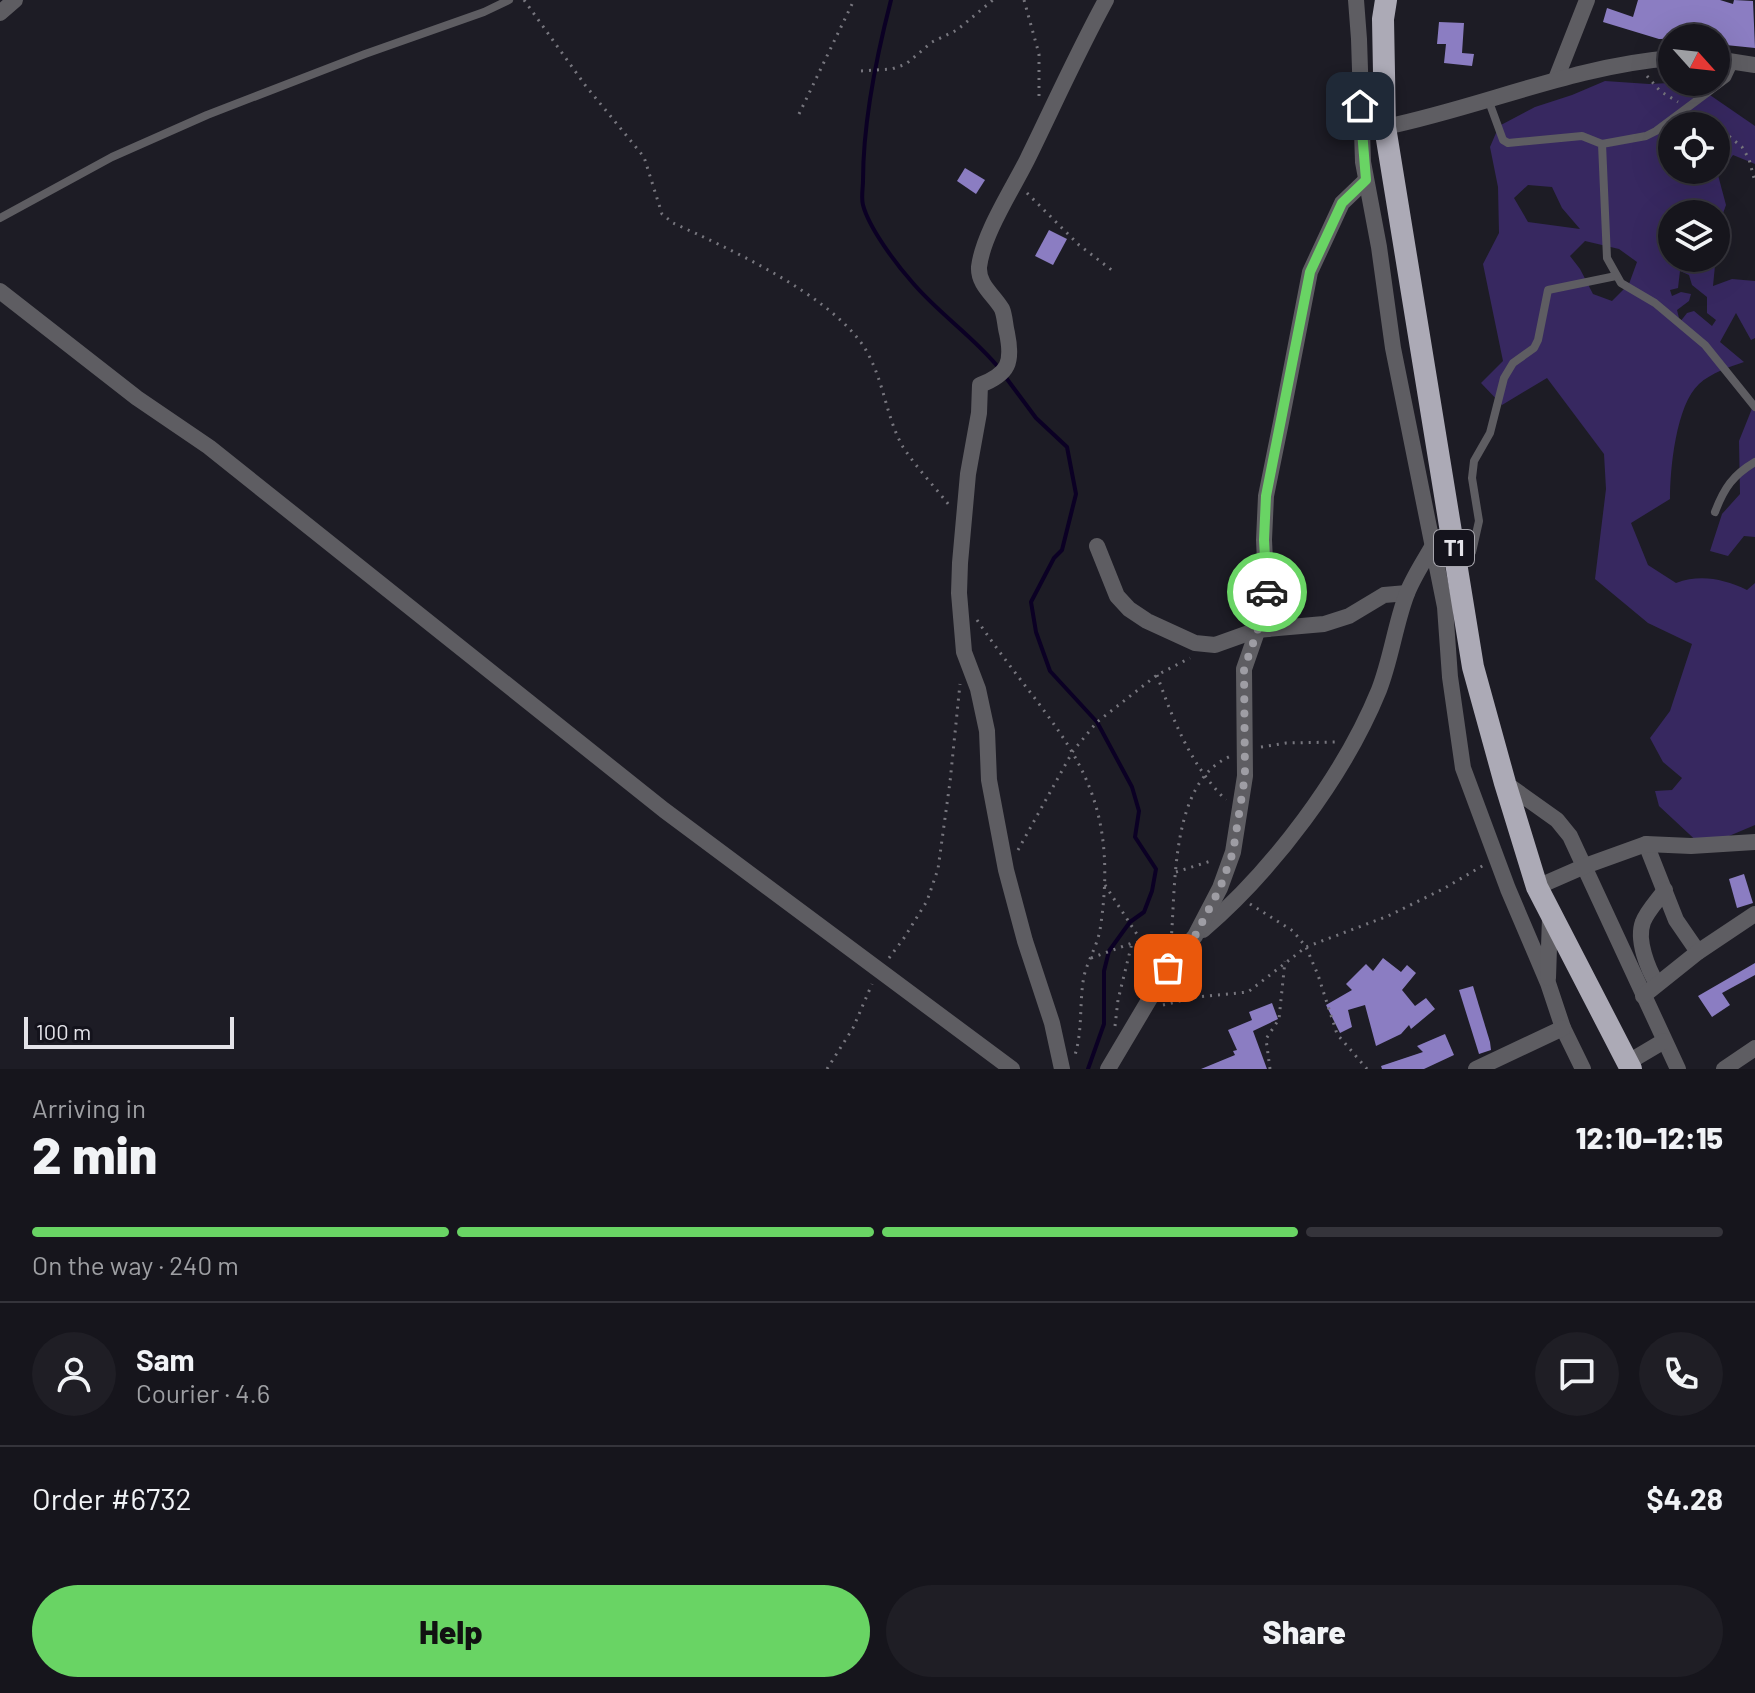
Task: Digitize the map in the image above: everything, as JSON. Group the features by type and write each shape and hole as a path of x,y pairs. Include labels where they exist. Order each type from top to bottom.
{"highway":[{"name":"T1","path":"1386,0 1383,19 1385,127 1473,667 1537,887 1629,1066"}],"street":[{"path":"1062,1069 1052,1023 1006,870 993,807 987,731 978,689 964,652 959,593 980,385 1002,373 1012,350 1002,310 987,290 979,269 992,225 1106,0"},
{"path":"1356,0 1366,180 1393,348 1445,607 1450,677 1463,768 1563,1028 1583,1069"},
{"path":"1556,79 1587,0"},
{"path":"1385,127 1432,117 1556,79 1629,61 1658,59"},
{"path":"1730,60 1755,65"},
{"path":"1195,936 1220,888 1233,852 1240,813 1246,750 1244,669 1267,603 1264,540 1266,496 1310,272 1342,203 1366,180"},
{"path":"0,291 137,398 209,447 664,810 1012,1069"},
{"path":"1097,546 1117,596 1129,609 1147,621 1195,643 1215,645 1257,630 1324,624 1349,616 1384,595 1407,593"},
{"path":"1108,1069 1168,968 1195,936 1241,897 1334,780 1388,665 1407,593 1432,547"},
{"path":"1505,783 1557,820 1570,836 1678,1069"},
{"path":"1537,887 1646,844 1691,846 1755,842"},
{"path":"1646,844 1676,920 1698,952"},
{"path":"1657,984 1649,970 1641,931 1644,920 1665,890"},
{"path":"1643,996 1698,952 1755,914"},
{"path":"1548,983 1550,916"},
{"path":"1476,1069 1563,1028"},
{"path":"1629,1066 1664,1041"},
{"path":"1724,1069 1755,1048"}],"lane":[{"path":"0,218 112,157 207,115 509,0"},
{"path":"1487,98 1503,140 1508,143 1582,136 1602,144 1651,134 1727,78 1735,61"},
{"path":"1602,144 1607,258 1616,276 1621,283 1655,303 1705,345 1755,407"},
{"path":"1458,568 1472,552 1479,521 1472,478 1474,461 1490,433 1508,371 1513,363 1534,348 1538,340 1548,290 1616,276"},
{"path":"1715,512 1723,490 1731,480 1755,462"}],"path":[{"path":"524,0 585,85 644,157 662,214 673,223 786,280 835,312 863,345 877,372 903,446 964,523"},
{"path":"799,114 854,0"},
{"path":"861,71 892,69 906,64 932,42 966,23 993,0"},
{"path":"1024,0 1039,54 1039,96 1044,126"},
{"path":"1629,61 1644,72 1660,91 1690,105 1708,123 1718,127 1742,147 1755,182"},
{"path":"1016,182 1079,245 1113,271"},
{"path":"976,618 1073,751 1089,782 1100,818 1105,843 1105,884 1099,934 1084,976 1080,1039 1075,1054"},
{"path":"1006,870 1073,751 1097,722 1157,675 1215,645"},
{"path":"827,1069 853,1028 879,969 904,938 927,901 938,869 964,652"},
{"path":"1157,675 1172,716 1204,774 1240,813"},
{"path":"1168,968 1182,831 1194,790 1204,774 1223,759 1246,750 1286,743 1353,743"},
{"path":"1176,872 1233,852"},
{"path":"1141,1012 1185,999 1248,992 1306,947 1388,916 1443,889 1498,856"},
{"path":"1105,884 1142,942"},
{"path":"1241,897 1293,931 1306,947 1337,1034 1367,1069"},
{"path":"1091,958 1132,943 1172,938"},
{"path":"1115,1030 1118,1000 1132,943"},
{"path":"1270,1069 1266,1039 1279,1019 1285,961"}],"shaded area":[{"path":"1605,81 1658,84 1658,96 1711,96 1755,126 1755,164 1733,155 1730,159 1730,112 1658,112 1658,184 1720,184 1725,200 1658,200 1658,272 1680,272 1678,288 1670,290 1672,296 1681,292 1691,294 1689,301 1677,310 1680,322 1687,313 1694,311 1712,326 1716,320 1707,313 1707,297 1692,285 1689,275 1682,272 1714,272 1713,286 1732,279 1755,281 1755,338 1751,340 1736,313 1720,342 1744,362 1709,377 1691,394 1676,438 1670,499 1631,523 1648,565 1676,583 1712,579 1747,590 1755,583 1755,825 1703,847 1659,806 1655,791 1672,790 1682,778 1663,762 1650,738 1670,711 1692,644 1648,623 1595,579 1606,489 1604,454 1547,378 1502,405 1481,383 1503,361 1483,264 1499,233 1498,187 1490,147 1499,126 1535,107","holes":["1528,185 1552,187 1562,208 1580,229 1528,222 1514,198","1585,241 1619,249 1637,262 1629,284 1612,301 1593,294 1570,256"]},
{"path":"1755,401 1755,537 1744,536 1728,556 1710,551 1722,514 1740,494 1739,441"}],"building":[{"path":"1638,0 1720,0 1733,4 1734,0 1753,1 1755,48 1730,45 1730,24 1658,24 1658,39 1603,22 1607,8 1633,17"},
{"path":"1439,22 1464,23 1462,53 1474,54 1472,66 1444,63 1446,44 1437,44"},
{"path":"965,168 985,180 976,194 957,181"},
{"path":"1049,230 1067,239 1053,265 1035,256"},
{"path":"1744,874 1753,903 1737,908 1729,879"},
{"path":"1383,958 1401,972 1407,965 1416,973 1402,990 1415,1006 1426,998 1435,1009 1411,1029 1409,1025 1401,1034 1376,1046 1365,1005 1348,1010 1352,1027 1340,1033 1326,1005 1352,990 1346,984 1366,964 1373,971"},
{"path":"1755,963 1755,975 1722,993 1730,1005 1712,1017 1698,996"},
{"path":"1473,986 1491,1050 1479,1054 1459,990"},
{"path":"1272,1003 1278,1019 1253,1031 1267,1069 1201,1069 1235,1055 1233,1051 1237,1050 1228,1030 1252,1020 1249,1012"},
{"path":"1445,1034 1454,1055 1424,1069 1382,1069 1381,1066 1423,1052 1417,1046"}],"waterway":[{"path":"891,0 868,113 863,205 877,235 922,294 999,368"},
{"path":"1004,375 1036,418 1067,447 1076,494 1062,550 1054,558 1031,602 1036,632 1050,671 1097,722 1132,787 1139,811 1135,837 1156,869 1144,912 1130,922 1109,951 1104,971 1104,1024 1088,1069"}],"way so far":[{"path":"1168,968 1195,936 1220,888 1233,852 1245,776 1244,669 1267,603 1267,592"}],"route":[{"path":"1267,592 1264,540 1266,496 1310,272 1342,203 1366,180 1360,106"}]}
